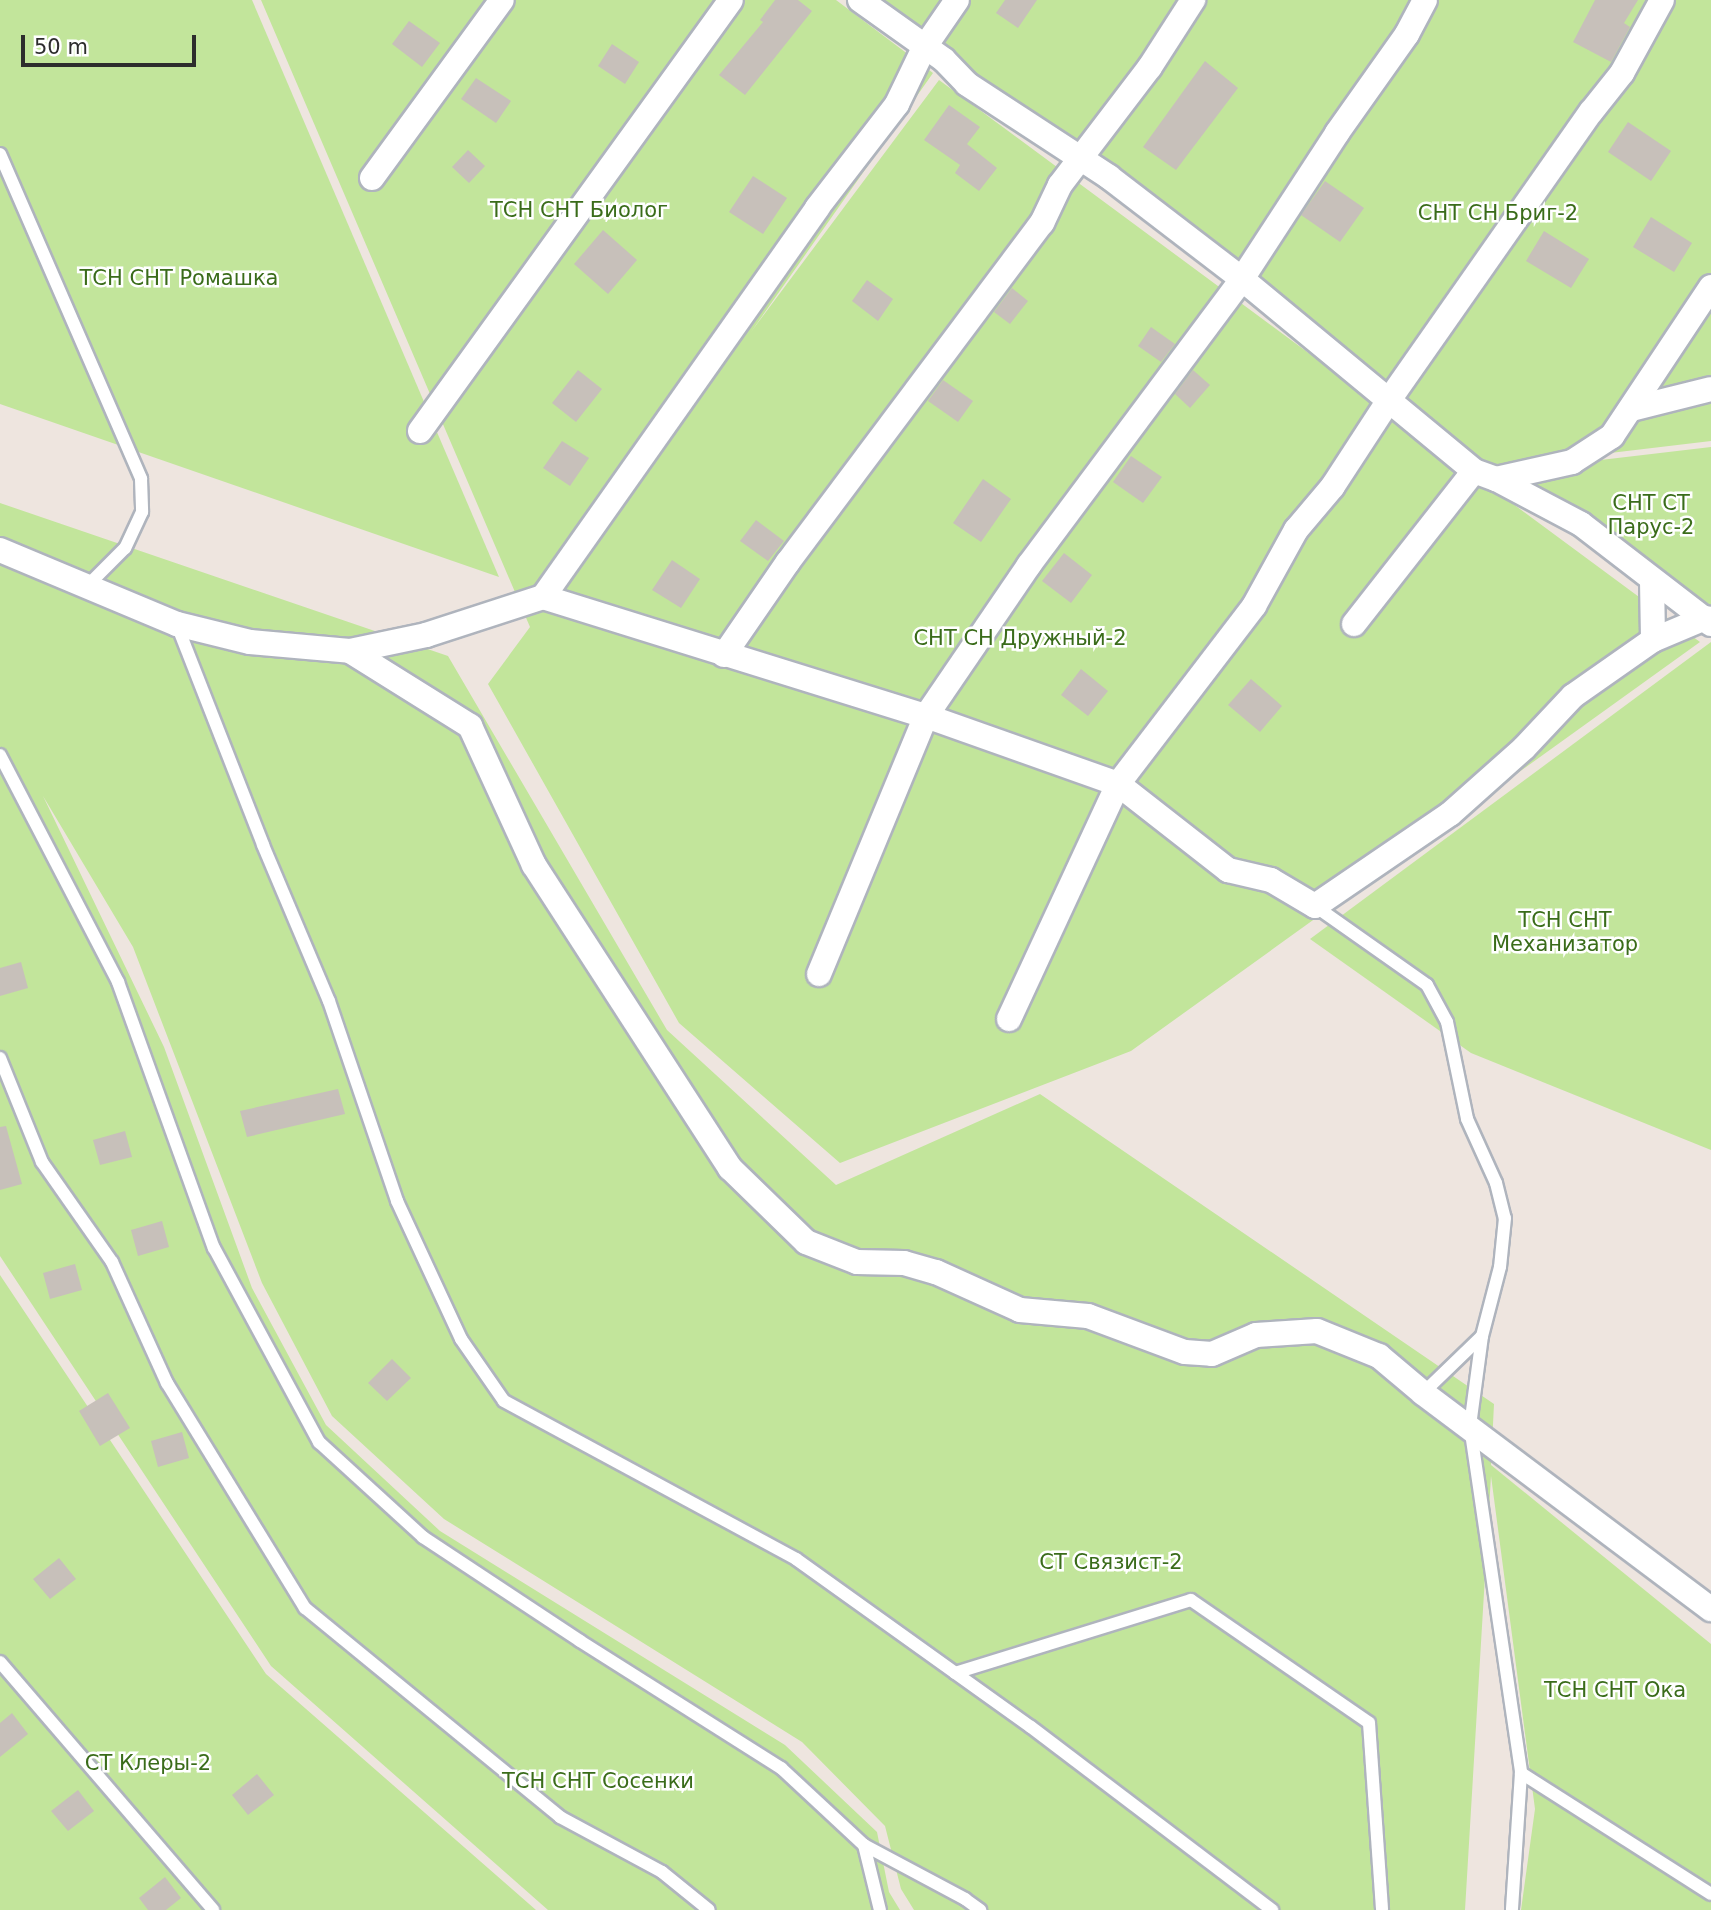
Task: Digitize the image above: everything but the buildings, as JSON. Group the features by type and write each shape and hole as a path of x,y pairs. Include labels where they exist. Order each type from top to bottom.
{"street":[{"path":"372,178 502,0"},
{"path":"420,431 731,0"},
{"path":"860,0 944,60 967,85 1110,177 1242,279 1389,401 1485,475 1581,524 1652,581 1709,620"},
{"path":"543,597 817,208 897,104 924,48 957,0"},
{"path":"724,655 788,562 1042,223 1060,185 1150,67 1192,0"},
{"path":"819,974 926,716 1037,554 1242,279 1337,134 1407,34 1425,0"},
{"path":"1009,1019 1118,784 1254,606 1296,530 1333,486 1389,401 1591,112 1622,73 1662,0"},
{"path":"1354,624 1485,475 1572,462 1612,436 1711,287"},
{"path":"1631,409 1711,389"},
{"path":"0,550 177,624 250,642 350,651 426,635 543,597 926,716 1118,784 1228,870 1271,880 1315,906 1450,814 1524,748 1573,696 1653,640 1709,620"},
{"path":"1652,581 1653,640"},
{"path":"350,651 470,726 534,865 730,1168 806,1242 857,1262 904,1263 936,1272 1020,1310 1088,1316 1185,1352 1212,1354 1256,1335 1317,1331 1379,1356 1423,1393 1711,1609"}],"lane":[{"path":"0,154 141,479 142,512 125,548 85,587"},
{"path":"177,624 263,845 329,1001 397,1201 461,1339 505,1401 796,1559 955,1673 1272,1910"},
{"path":"0,755 118,982 214,1248 319,1442 423,1537 580,1641 781,1768 863,1845 980,1910"},
{"path":"1315,906 1427,985 1447,1022 1467,1119 1496,1183 1505,1218 1500,1267 1482,1336 1470,1426 1521,1773 1513,1910"},
{"path":"0,1058 42,1162 113,1262 167,1383 305,1608 560,1817 662,1872 709,1910"},
{"path":"1423,1393 1482,1336"},
{"path":"955,1673 1191,1600 1369,1723 1382,1910"},
{"path":"0,1661 213,1910"},
{"path":"1521,1773 1711,1894"},
{"path":"863,1845 880,1910"}],"green space":[{"name":"ТСН СНТ Ромашка","path":"0,0 252,0 499,577 0,404"},
{"name":"СНТ СН Дружный-2","path":"261,0 836,0 933,73 751,332 939,80 1700,642 1131,1051 840,1163 679,1023 488,684 530,627"},
{"name":"СНТ СН Бриг-2","path":"848,0 1711,0 1711,441 1484,468"},
{"name":"СНТ СТ Парус-2","path":"1711,447 1711,634 1499,472"},
{"name":"СТ Связист-2","path":"0,503 448,656 667,1030 836,1185 1040,1094 1494,1404 1491,1465 1711,1644 1711,1910 1521,1910 1535,1809 1491,1476 1465,1910 914,1910 901,1889 885,1826 802,1742 444,1519 332,1416 262,1283 133,947 43,796 164,1047 252,1288 326,1425 440,1531 785,1745 877,1832 889,1892 900,1910 548,1910 271,1666 0,1256"},
{"name":"ТСН СНТ Механизатор","path":"1711,642 1711,1150 1471,1053 1310,939"},
{"name":"СТ Клеры-2","path":"0,1275 266,1674 536,1910 0,1910"}],"park label":[{"name":"ТСН СНТ Биолог","path":"579,210"},
{"name":"ТСН СНТ Ока","path":"1615,1690"},
{"name":"ТСН СНТ Сосенки","path":"598,1781"}]}
